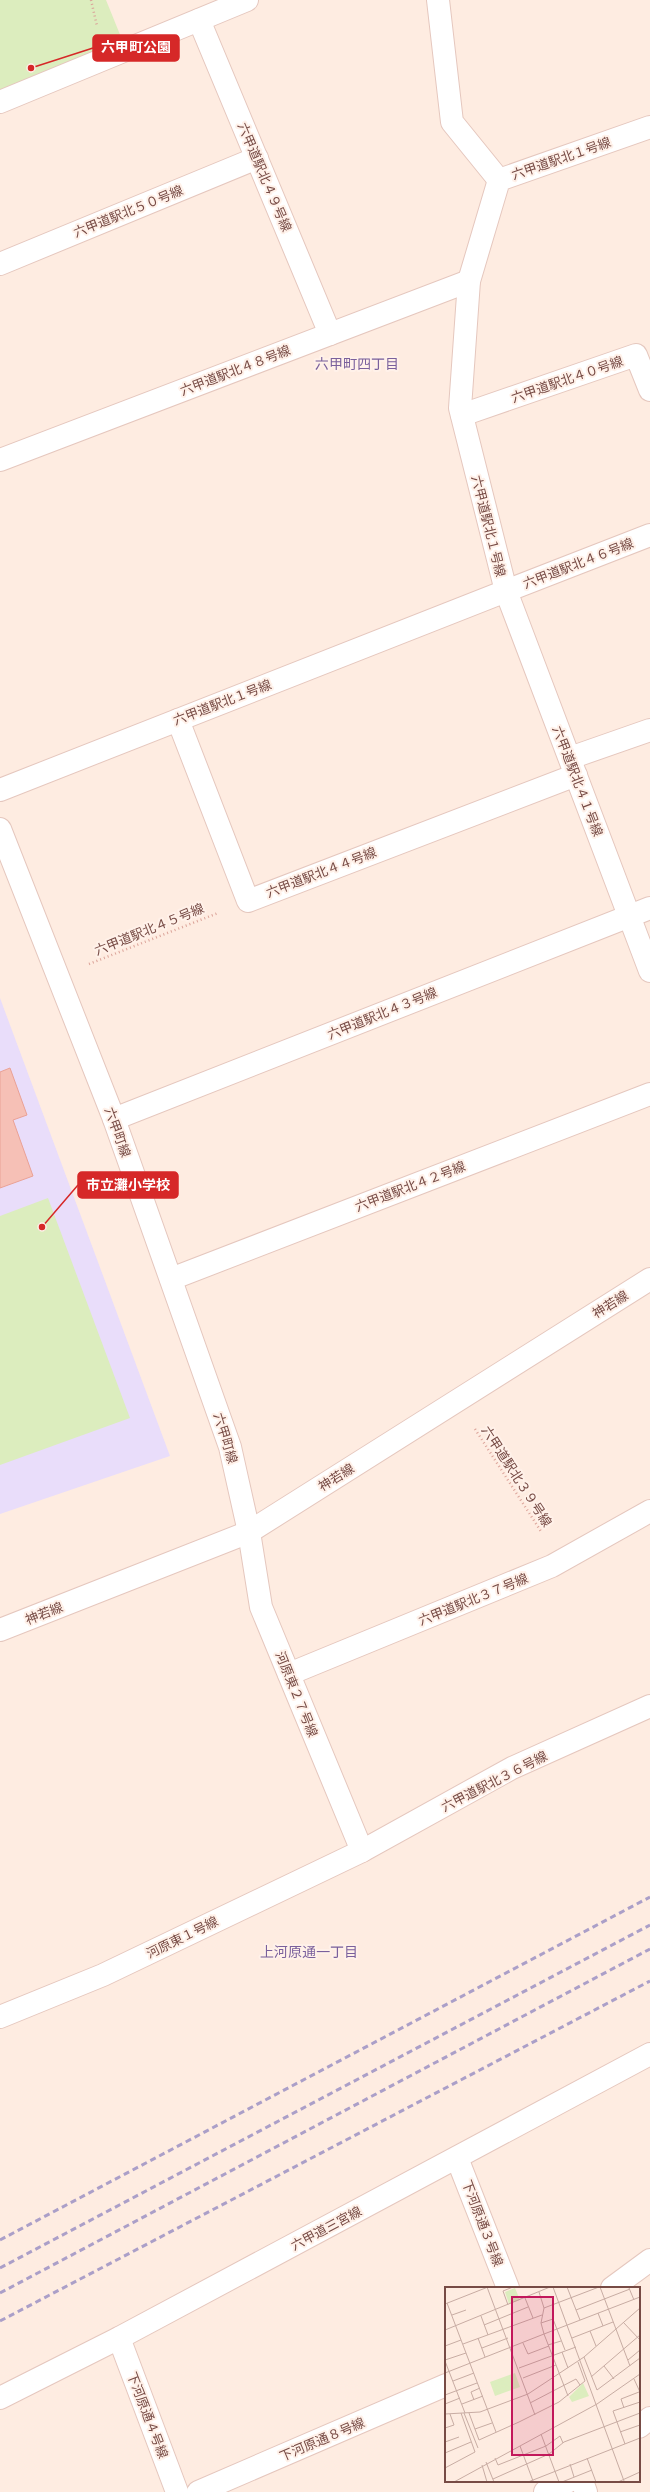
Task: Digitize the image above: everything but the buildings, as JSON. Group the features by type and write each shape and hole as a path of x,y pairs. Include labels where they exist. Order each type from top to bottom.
{"street":[{"path":"0,102 247,0"},
{"path":"438,0 452,122 499,180"},
{"name":"六甲道駅北４９号線","path":"200,20 330,334"},
{"name":"六甲道駅北１号線","path":"0,790 506,591 460,408 469,281 499,180 650,127"},
{"name":"六甲道駅北５０号線","path":"0,264 257,158"},
{"name":"六甲道駅北４８号線","path":"0,460 469,281"},
{"name":"六甲道駅北４０号線","path":"462,415 636,355 650,390"},
{"name":"六甲道駅北４６号線","path":"506,591 650,535"},
{"name":"六甲道駅北４１号線","path":"506,591 650,971"},
{"path":"178,720 248,900"},
{"name":"六甲道駅北４４号線","path":"248,900 573,767 650,730"},
{"name":"六甲町線","path":"0,829 114,1119 171,1279 230,1447 250,1532"},
{"name":"六甲道駅北４３号線","path":"114,1119 650,908"},
{"name":"六甲道駅北４２号線","path":"171,1279 650,1094"},
{"name":"神若線","path":"0,1630 250,1532 650,1279"},
{"name":"六甲道駅北３７号線","path":"289,1674 561,1562 650,1511"},
{"name":"河原東２７号線","path":"250,1532 261,1607 362,1852"},
{"name":"六甲道駅北３６号線","path":"362,1852 512,1768 650,1706"},
{"name":"河原東１号線","path":"0,2017 103,1975 362,1852"},
{"name":"六甲道三宮線","path":"0,2398 119,2338 650,2054"},
{"name":"下河原通３号線","path":"457,2158 508,2287"},
{"path":"613,2287 650,2260"},
{"name":"下河原通４号線","path":"119,2338 178,2492"},
{"name":"下河原通８号線","path":"198,2492 445,2386"},
{"path":"640,2426 650,2418"},
{"path":"545,2492 567,2482"},
{"path":"582,2482 586,2492"}],"path":[{"name":"六甲道駅北４５号線","path":"58,977 248,900"},
{"name":"六甲道駅北３９号線","path":"457,1400 561,1562"}],"shaded area":[{"path":"0,998 170,1456 0,1514"}],"green space":[{"path":"0,0 106,0 123,42 0,93"},
{"path":"48,1198 130,1418 0,1465 0,1216"}],"railway":[{"path":"0,2240 650,1897"},
{"path":"0,2268 650,1925"},
{"path":"0,2293 650,1949"},
{"path":"0,2321 650,1981"}],"place":[{"name":"六甲町公園","path":"31,68"},
{"name":"市立灘小学校","path":"42,1227"}],"district":[{"name":"六甲町四丁目","path":"357,364"},
{"name":"上河原通一丁目","path":"309,1952"}]}
